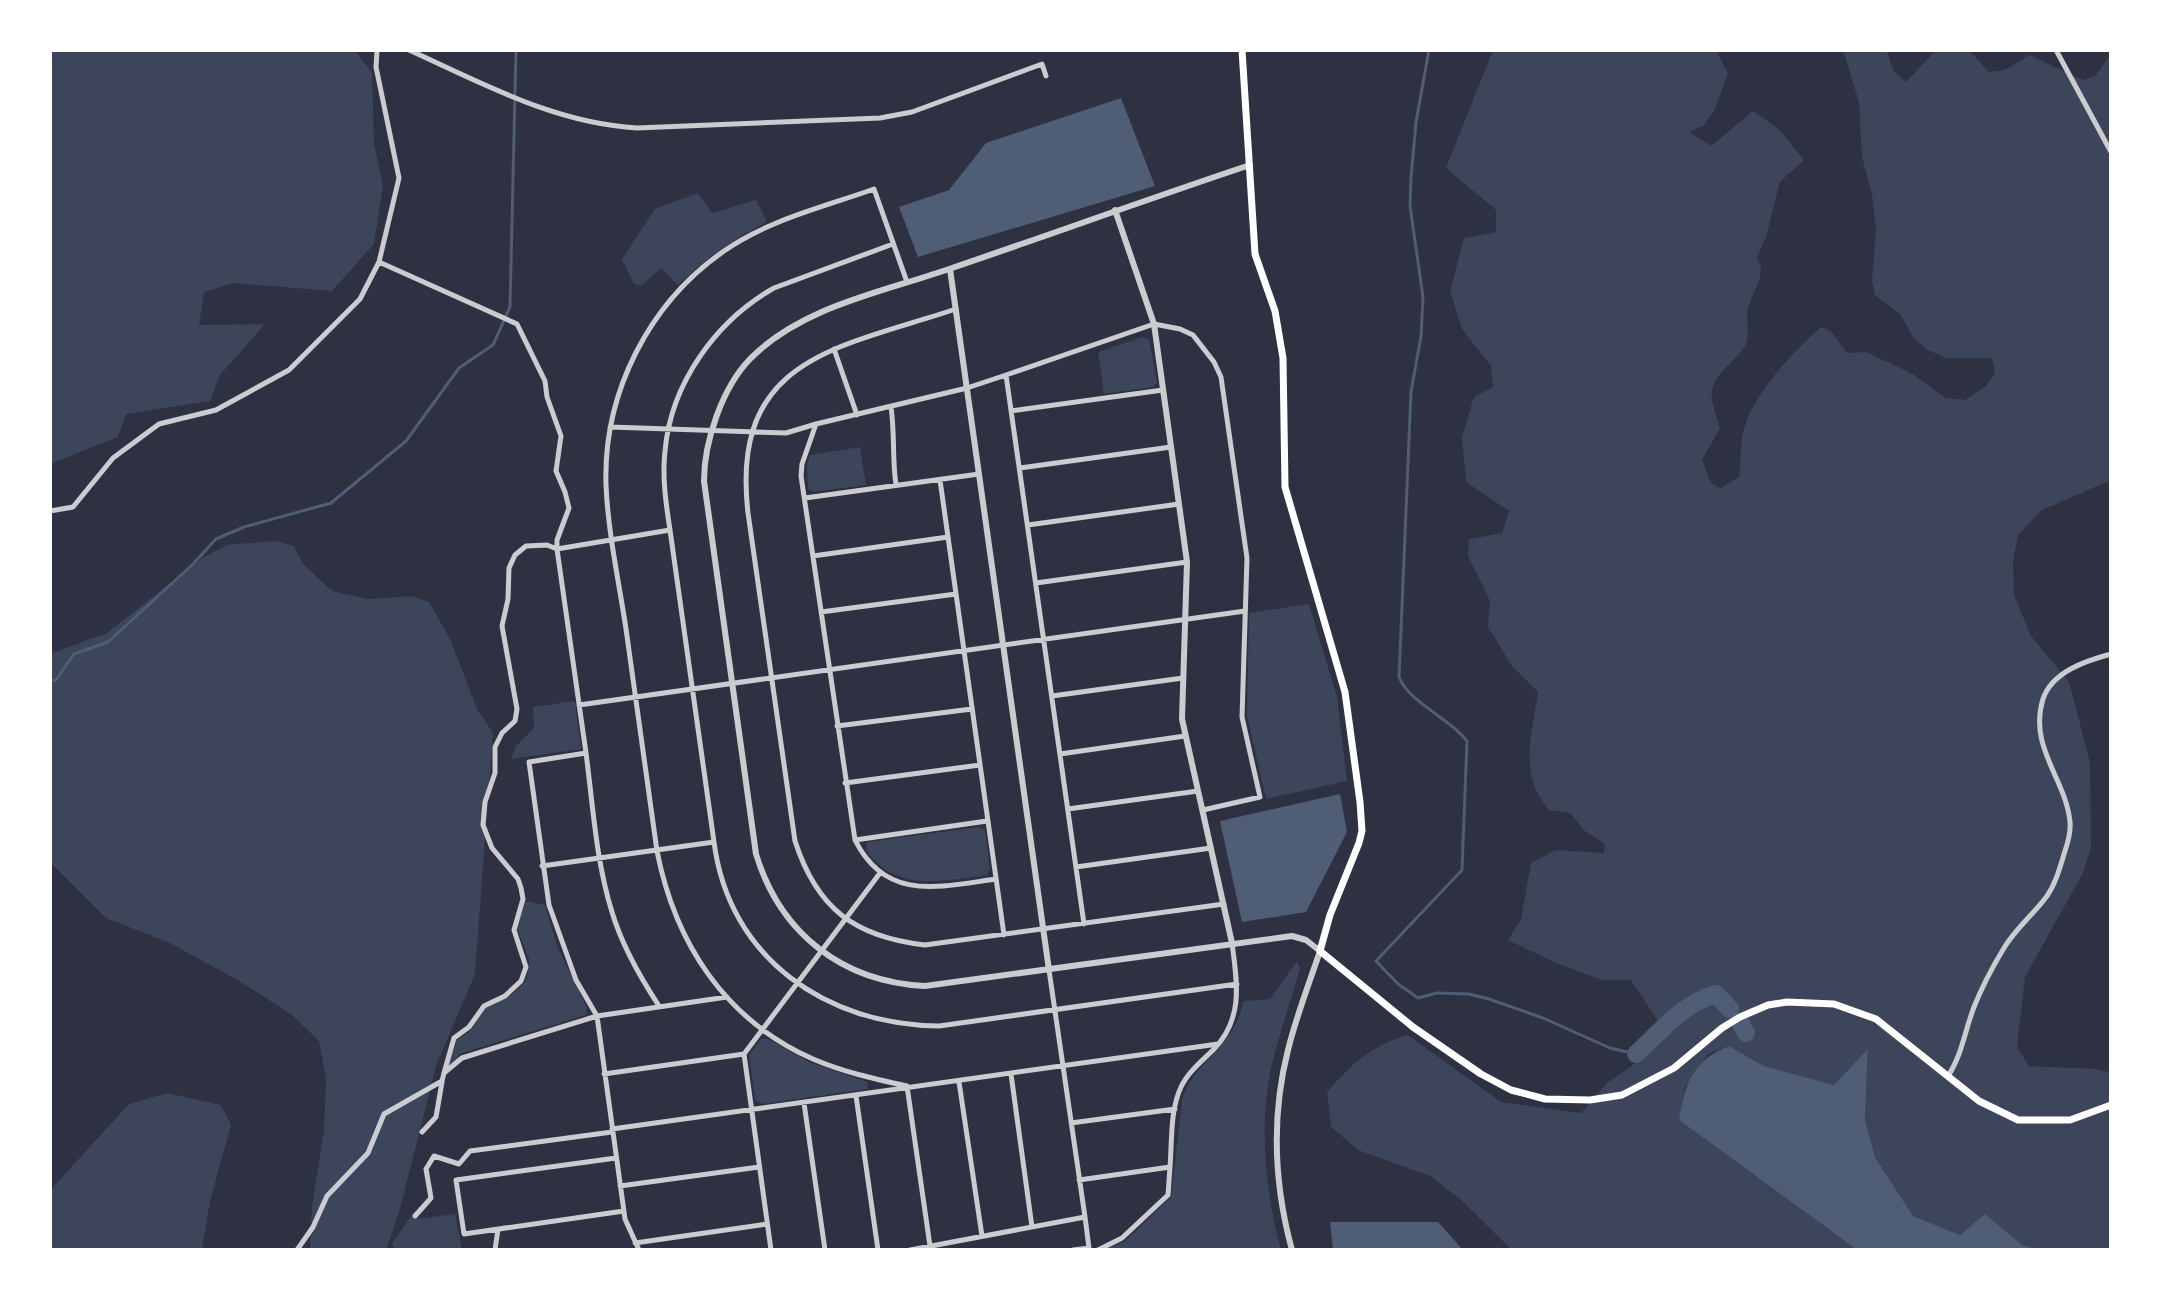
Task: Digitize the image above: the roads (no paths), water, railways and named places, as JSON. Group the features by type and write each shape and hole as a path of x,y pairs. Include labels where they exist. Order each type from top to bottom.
{"main road":[{"path":"1242,50 1255,254 1275,311 1283,358 1285,487 1345,692 1360,802 1362,831 1359,843 1330,915 1320,951 1413,1027 1481,1074 1511,1090 1536,1097 1590,1100 1622,1095 1674,1068 1740,1017 1768,1005 1787,1002 1834,1004 1876,1019 1979,1101 2018,1120 2070,1120 2111,1105"}],"street":[{"path":"50,511 73,507 113,458 159,424 216,410 289,370 360,299 379,262 399,178 376,67 377,50"},
{"path":"409,50 509,96 564,117 637,128 880,118 912,112 1042,64 1046,76"},
{"path":"2056,50 2111,152"},
{"path":"1250,165 907,282 796,324 748,361 731,385 710,431 704,467 705,496 760,867 778,905 821,951 861,973 895,984 913,985 939,985 1292,936 1306,940 1320,951 1288,1049 1277,1107 1278,1179 1292,1250"},
{"path":"907,282 874,189 765,228 725,250 690,279 651,325 629,366 610,427 606,487 657,851 668,897 686,941 698,962 727,997 762,1030 813,1059 845,1071 907,1086"},
{"path":"1098,1250 1122,1238 1168,1195 1175,1109 1180,1090 1186,1078 1229,1029 1237,1007 1232,943 1182,719 1187,562 1154,324 1115,210"},
{"path":"893,244 791,280 757,298 740,312 699,358 683,386 668,430 664,478 670,530 714,842 721,877 735,911 761,949 797,983 849,1012 910,1026 939,1026 1237,984"},
{"path":"379,262 517,324 545,381 547,397 561,436 556,471 569,508 557,540 557,549 600,858 612,913 632,961 660,1007"},
{"path":"950,269 1089,1249 1073,1250"},
{"path":"956,309 834,349 791,373 769,397 751,433 745,456 745,489 795,841 812,882 832,909 846,918 892,942 914,944 956,943 1224,904"},
{"path":"610,427 786,433 967,388 1154,324 1193,335 1219,371 1247,558 1242,717 1260,797 1203,810"},
{"path":"834,349 857,415"},
{"path":"1006,375 1084,924"},
{"path":"1011,411 1163,390"},
{"path":"891,407 896,486"},
{"path":"816,424 802,464 805,498 855,840 867,860 880,873 900,883 920,888 996,879"},
{"path":"1020,468 1171,447"},
{"path":"805,498 979,474"},
{"path":"940,480 1004,935"},
{"path":"1028,525 1179,504"},
{"path":"422,1132 436,1117 454,1038 469,1027 484,1006 505,996 521,981 526,967 514,930 523,899 521,888 518,879 489,843 483,821 485,802 495,773 495,747 502,733 515,721 517,709 502,626 508,599 509,568 515,555 526,546 547,545 557,549 670,530"},
{"path":"813,556 948,537"},
{"path":"1036,583 1187,562"},
{"path":"821,612 956,594"},
{"path":"579,705 1245,611"},
{"path":"1948,1076 1955,1065 1974,1007 2004,947 2043,901 2056,880 2070,834 2064,799 2045,756 2041,737 2042,702 2055,679 2111,654"},
{"path":"1052,696 1183,678"},
{"path":"837,726 972,709"},
{"path":"1060,754 1185,736"},
{"path":"586,753 529,762 549,905 576,980 597,1016 624,1211 639,1250"},
{"path":"845,783 980,765"},
{"path":"1068,809 1198,791"},
{"path":"855,840 987,821"},
{"path":"542,866 714,842"},
{"path":"1076,867 1211,848"},
{"path":"771,1250 744,1054 880,873"},
{"path":"444,1073 462,1058 597,1016 727,997"},
{"path":"415,1216 431,1198 426,1169 434,1156 459,1164 470,1151 907,1086 959,1082 1218,1044"},
{"path":"604,1074 744,1054"},
{"path":"1011,1074 1032,1227"},
{"path":"297,1250 316,1221 327,1196 368,1153 384,1114 442,1081"},
{"path":"959,1082 982,1236"},
{"path":"907,1086 930,1246"},
{"path":"856,1096 878,1250"},
{"path":"804,1103 825,1250"},
{"path":"1071,1123 1175,1109"},
{"path":"616,1158 456,1180 464,1234 624,1211"},
{"path":"620,1186 759,1167"},
{"path":"1079,1180 1170,1167"},
{"path":"910,1250 1085,1217"},
{"path":"635,1243 767,1224"},
{"path":"495,1250 498,1229"}],"waterway":[{"path":"50,681 56,680 74,654 108,642 216,539 244,527 331,503 406,441 459,368 493,345 510,307 516,50"},
{"path":"1429,50 1416,122 1411,178 1410,206 1423,297 1421,336 1411,392 1399,677 1411,695 1467,741 1462,870 1376,961 1398,984 1418,998 1437,993 1469,994 1489,999 1543,1018 1610,1048 1636,1054"},
{"path":"1636,1054 1693,1004 1716,994 1730,1009"},
{"path":"1741,1024 1746,1033"}]}
